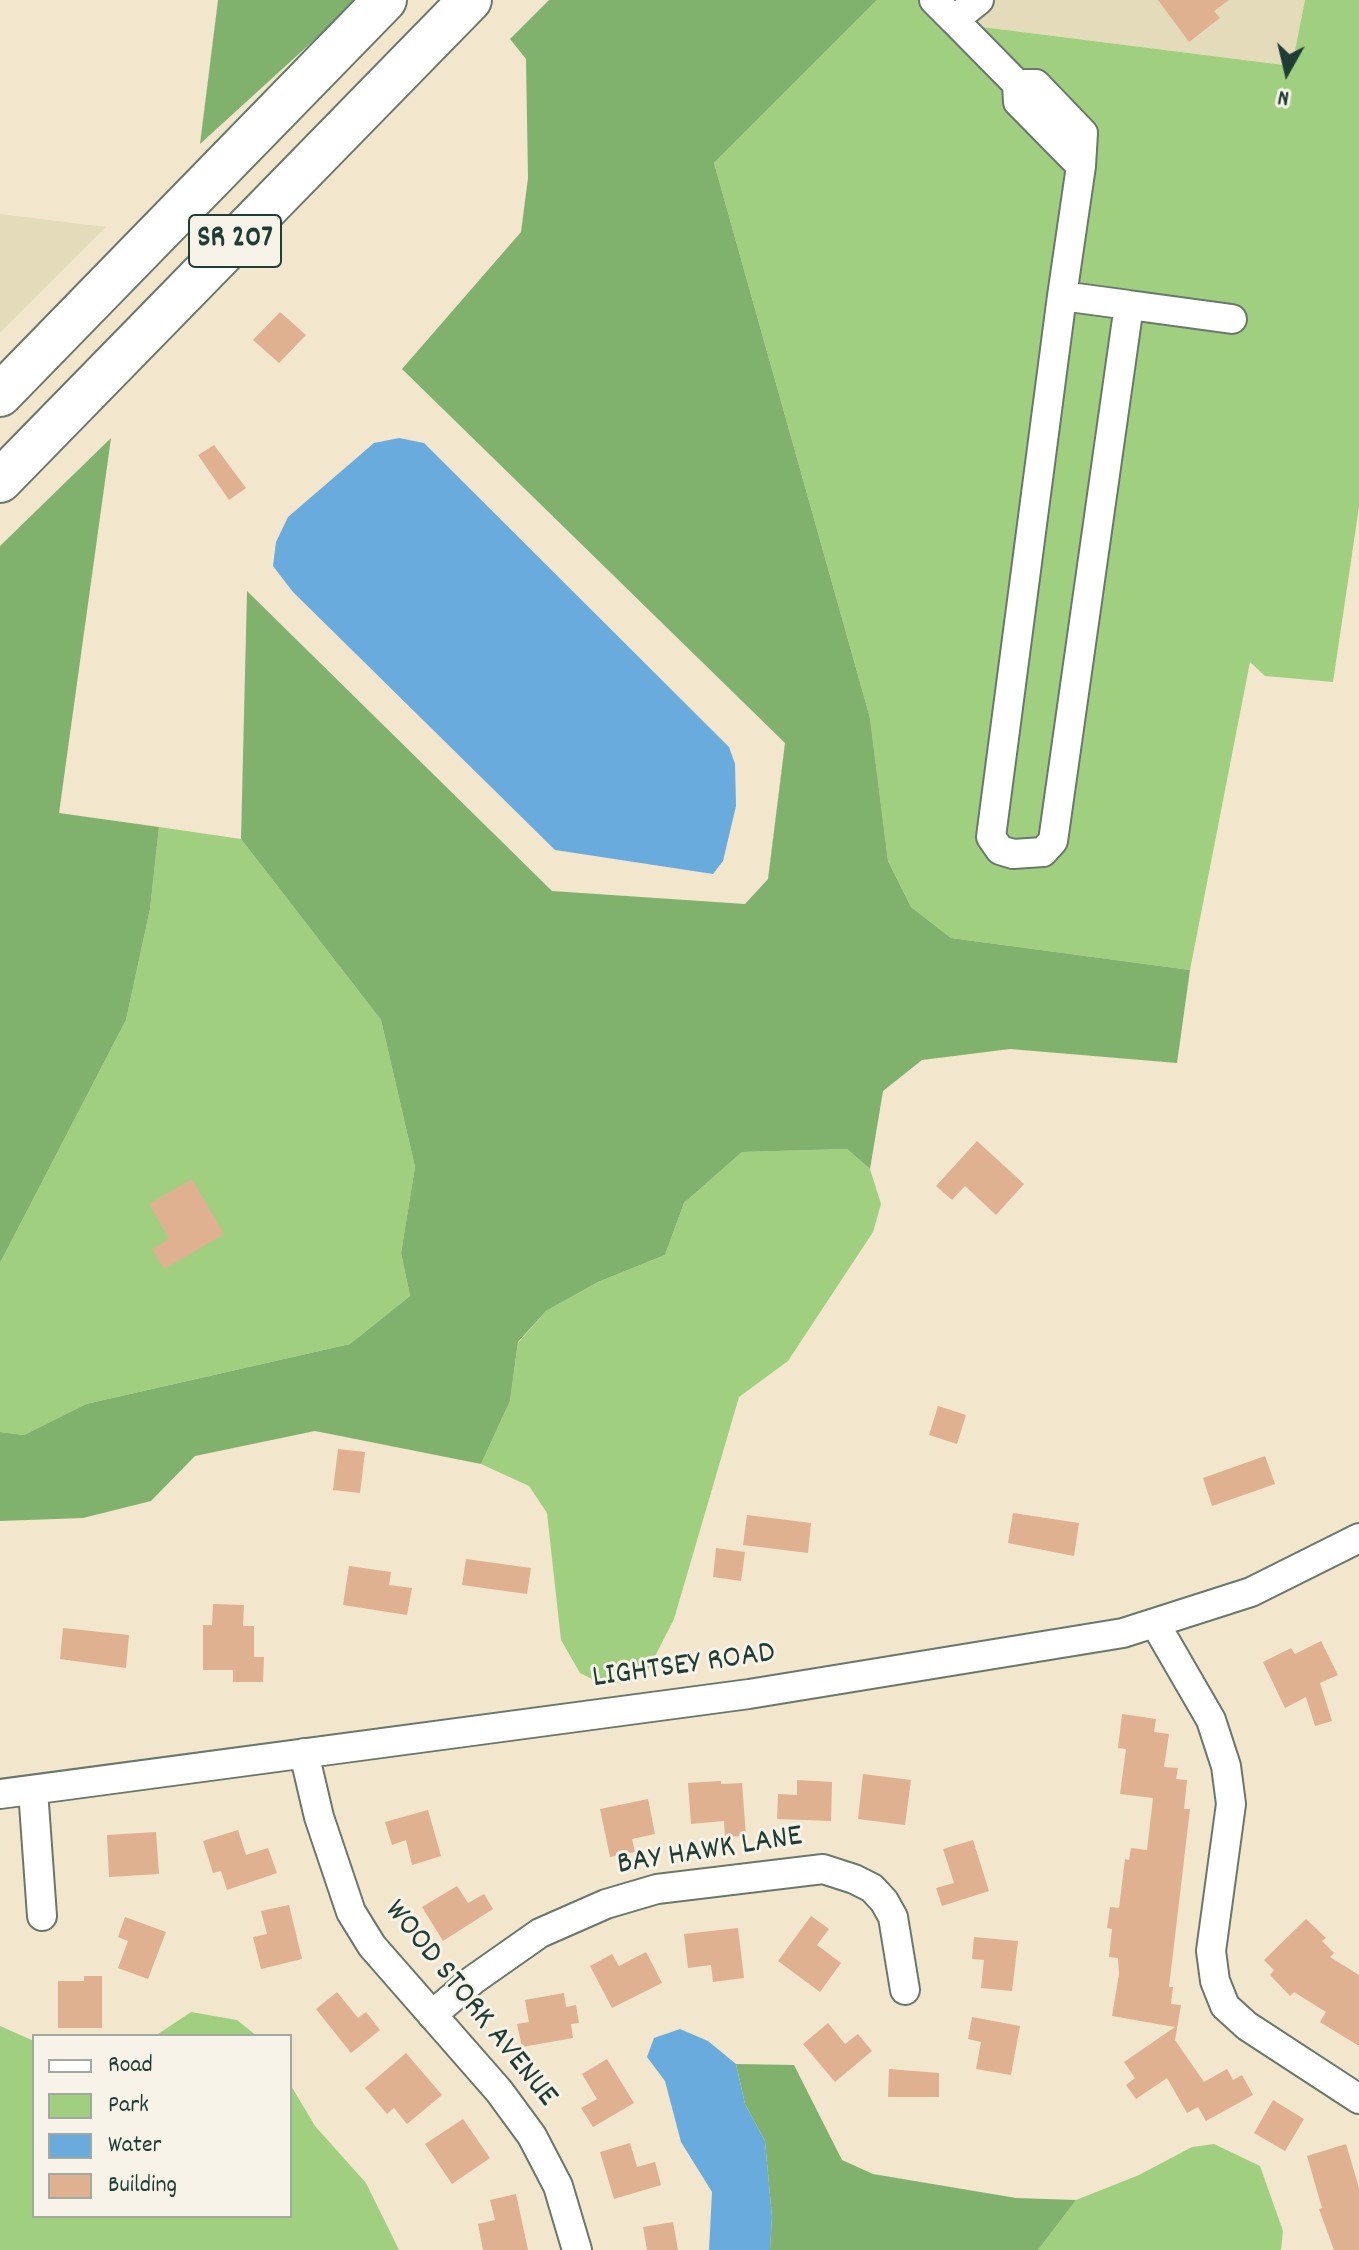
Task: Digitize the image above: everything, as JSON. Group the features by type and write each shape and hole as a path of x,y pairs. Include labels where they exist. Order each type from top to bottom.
{"highway":[{"name":"SR 207","path":"0,395 385,0"},
{"name":"SR 207","path":"0,481 470,0"}],"street":[{"path":"934,0 1017,84 1036,84 1083,133 991,837 1000,850 1013,854 1043,852 1053,841 1129,305"},
{"path":"954,20 979,0"},
{"path":"1062,296 1232,319"},
{"name":"LIGHTSEY ROAD","path":"0,1794 749,1694 973,1659 1156,1625 1251,1592 1359,1538"},
{"path":"1156,1625 1211,1720 1226,1766 1231,1804 1211,1951 1215,1981 1225,2006 1247,2026 1359,2099"},
{"name":"WOOD STORK AVENUE","path":"304,1753 319,1817 351,1912 372,1946 499,2091 532,2136 558,2186 577,2250"},
{"path":"33,1790 42,1916"},
{"name":"BAY HAWK LANE","path":"432,2015 473,1980 540,1933 606,1904 657,1889 823,1869 863,1883 884,1901 893,1917 905,1990"}],"shaded area":[{"path":"935,0 1305,0 1293,66 958,24"},
{"path":"0,214 106,227 0,333"}],"green space":[{"path":"218,0 358,0 200,144"},
{"path":"549,0 877,0 714,163 870,718 888,861 911,907 951,938 1190,970 1177,1063 1010,1049 922,1060 883,1091 870,1169 847,1149 742,1152 684,1203 665,1255 598,1282 546,1311 518,1342 510,1401 481,1464 315,1431 195,1456 151,1501 83,1518 0,1521 0,1432 24,1435 86,1404 350,1344 410,1296 401,1253 415,1167 381,1020 241,839 247,591 552,891 745,904 768,879 785,743 402,369 521,232 528,178 526,59 510,39"},
{"path":"877,0 935,0 958,24 1292,66 1305,0 1359,0 1359,507 1333,682 1265,676 1250,662 1190,970 951,938 911,907 888,861 870,718 714,163"},
{"path":"111,438 59,813 159,827 150,909 126,1020 0,1263 0,546"},
{"path":"159,827 241,839 381,1020 415,1167 401,1253 410,1296 350,1344 86,1404 24,1435 0,1432 0,1263 126,1020 150,909"},
{"path":"847,1149 870,1169 881,1204 873,1232 788,1361 739,1397 674,1619 648,1670 624,1683 600,1683 580,1673 561,1640 547,1513 529,1486 481,1464 510,1401 518,1343 546,1311 598,1282 665,1255 684,1203 742,1152"},
{"path":"191,2012 237,2020 254,2034 158,2034"},
{"path":"0,2026 32,2040 32,2218 292,2218 292,2087 315,2126 366,2183 399,2250 0,2250"},
{"path":"736,2064 794,2065 842,2160 873,2174 1016,2198 1076,2200 1038,2250 770,2250 772,2217 765,2141 745,2104"},
{"path":"1214,2144 1260,2166 1283,2231 1281,2250 1038,2250 1076,2200 1139,2175 1192,2147"}],"water":[{"path":"399,438 424,443 729,747 735,764 736,806 723,861 713,874 555,850 293,592 273,566 276,542 288,517 374,443"},
{"path":"680,2029 708,2041 736,2064 745,2104 765,2141 772,2217 770,2250 709,2250 712,2192 681,2142 665,2081 647,2057 654,2038"}],"building":[{"path":"1158,0 1229,0 1214,11 1220,18 1189,42"},
{"path":"280,312 306,335 279,363 253,340"},
{"path":"214,445 246,488 229,500 198,455"},
{"path":"977,1141 1024,1184 996,1215 965,1186 952,1200 936,1186"},
{"path":"192,1179 224,1234 164,1269 152,1249 169,1239 149,1204"},
{"path":"938,1406 966,1415 957,1444 929,1435"},
{"path":"338,1449 365,1452 360,1493 333,1490"},
{"path":"1265,1456 1275,1484 1212,1506 1203,1478"},
{"path":"1013,1513 1079,1523 1074,1556 1008,1543"},
{"path":"747,1515 811,1523 808,1553 743,1545"},
{"path":"716,1548 745,1552 741,1581 713,1577"},
{"path":"466,1559 531,1568 527,1594 462,1585"},
{"path":"349,1566 391,1572 389,1585 412,1588 407,1615 343,1605"},
{"path":"213,1604 244,1605 243,1626 254,1626 254,1657 264,1657 263,1682 233,1682 233,1670 203,1670 203,1625 212,1625"},
{"path":"63,1628 129,1635 126,1668 60,1659"},
{"path":"1321,1641 1338,1675 1320,1683 1332,1721 1315,1726 1306,1697 1285,1708 1263,1662 1291,1648 1295,1654"},
{"path":"1122,1714 1156,1719 1154,1732 1169,1734 1164,1767 1178,1768 1176,1779 1187,1780 1184,1809 1190,1809 1169,1987 1173,1987 1171,2004 1181,2005 1175,2040 1204,2082 1227,2069 1233,2080 1242,2075 1253,2095 1206,2121 1198,2107 1187,2113 1167,2078 1136,2099 1126,2085 1135,2078 1124,2062 1175,2027 1112,2016 1119,1974 1118,1958 1109,1957 1112,1929 1107,1928 1110,1907 1119,1908 1125,1859 1129,1860 1131,1848 1147,1850 1153,1798 1120,1794 1126,1749 1118,1748"},
{"path":"863,1774 911,1780 905,1825 858,1819"},
{"path":"797,1780 832,1782 831,1821 777,1819 778,1794 797,1795"},
{"path":"721,1781 721,1784 742,1783 746,1836 725,1837 724,1821 691,1824 688,1783"},
{"path":"648,1799 655,1834 632,1839 635,1852 610,1857 600,1809"},
{"path":"428,1810 441,1856 412,1865 406,1840 392,1845 385,1822"},
{"path":"238,1830 246,1855 268,1848 277,1873 227,1890 221,1871 213,1873 203,1841"},
{"path":"156,1832 159,1874 109,1877 107,1835"},
{"path":"973,1840 989,1891 942,1906 936,1888 954,1883 943,1849"},
{"path":"457,1886 468,1903 484,1894 493,1909 443,1941 422,1907"},
{"path":"289,1905 302,1959 261,1969 253,1937 267,1934 261,1911"},
{"path":"811,1916 829,1929 817,1945 841,1963 820,1992 778,1961"},
{"path":"125,1917 166,1932 148,1979 118,1968 128,1941 118,1937"},
{"path":"1306,1919 1326,1938 1322,1941 1334,1953 1330,1957 1359,1975 1359,2046 1320,2022 1326,2012 1294,1992 1290,1996 1270,1975 1274,1970 1264,1960"},
{"path":"738,1928 744,1978 713,1982 711,1965 688,1968 684,1934"},
{"path":"974,1937 1018,1941 1012,1991 981,1988 984,1960 972,1959"},
{"path":"646,1952 662,1983 612,2008 590,1966 612,1954 619,1966"},
{"path":"84,1976 102,1976 102,2028 58,2028 58,1981 84,1981"},
{"path":"337,1992 358,2018 366,2012 380,2030 351,2053 316,2009"},
{"path":"564,1993 566,2007 576,2005 579,2023 571,2024 573,2038 522,2047 517,2024 529,2022 525,2000"},
{"path":"972,2017 1020,2026 1011,2075 976,2069 981,2042 968,2039"},
{"path":"828,2023 845,2044 858,2034 872,2051 835,2082 803,2044"},
{"path":"406,2053 442,2095 407,2124 394,2108 387,2114 365,2088"},
{"path":"607,2059 634,2103 593,2127 581,2108 597,2099 582,2074"},
{"path":"889,2069 939,2073 939,2097 888,2097"},
{"path":"1273,2100 1304,2119 1285,2151 1254,2133"},
{"path":"463,2119 490,2158 452,2184 425,2144"},
{"path":"630,2143 637,2167 655,2162 661,2185 614,2199 600,2152"},
{"path":"1346,2144 1359,2188 1359,2250 1334,2250 1319,2209 1322,2208 1307,2156"},
{"path":"516,2194 528,2250 483,2250 478,2224 495,2220 490,2200"},
{"path":"673,2222 678,2250 647,2250 643,2227"}]}
